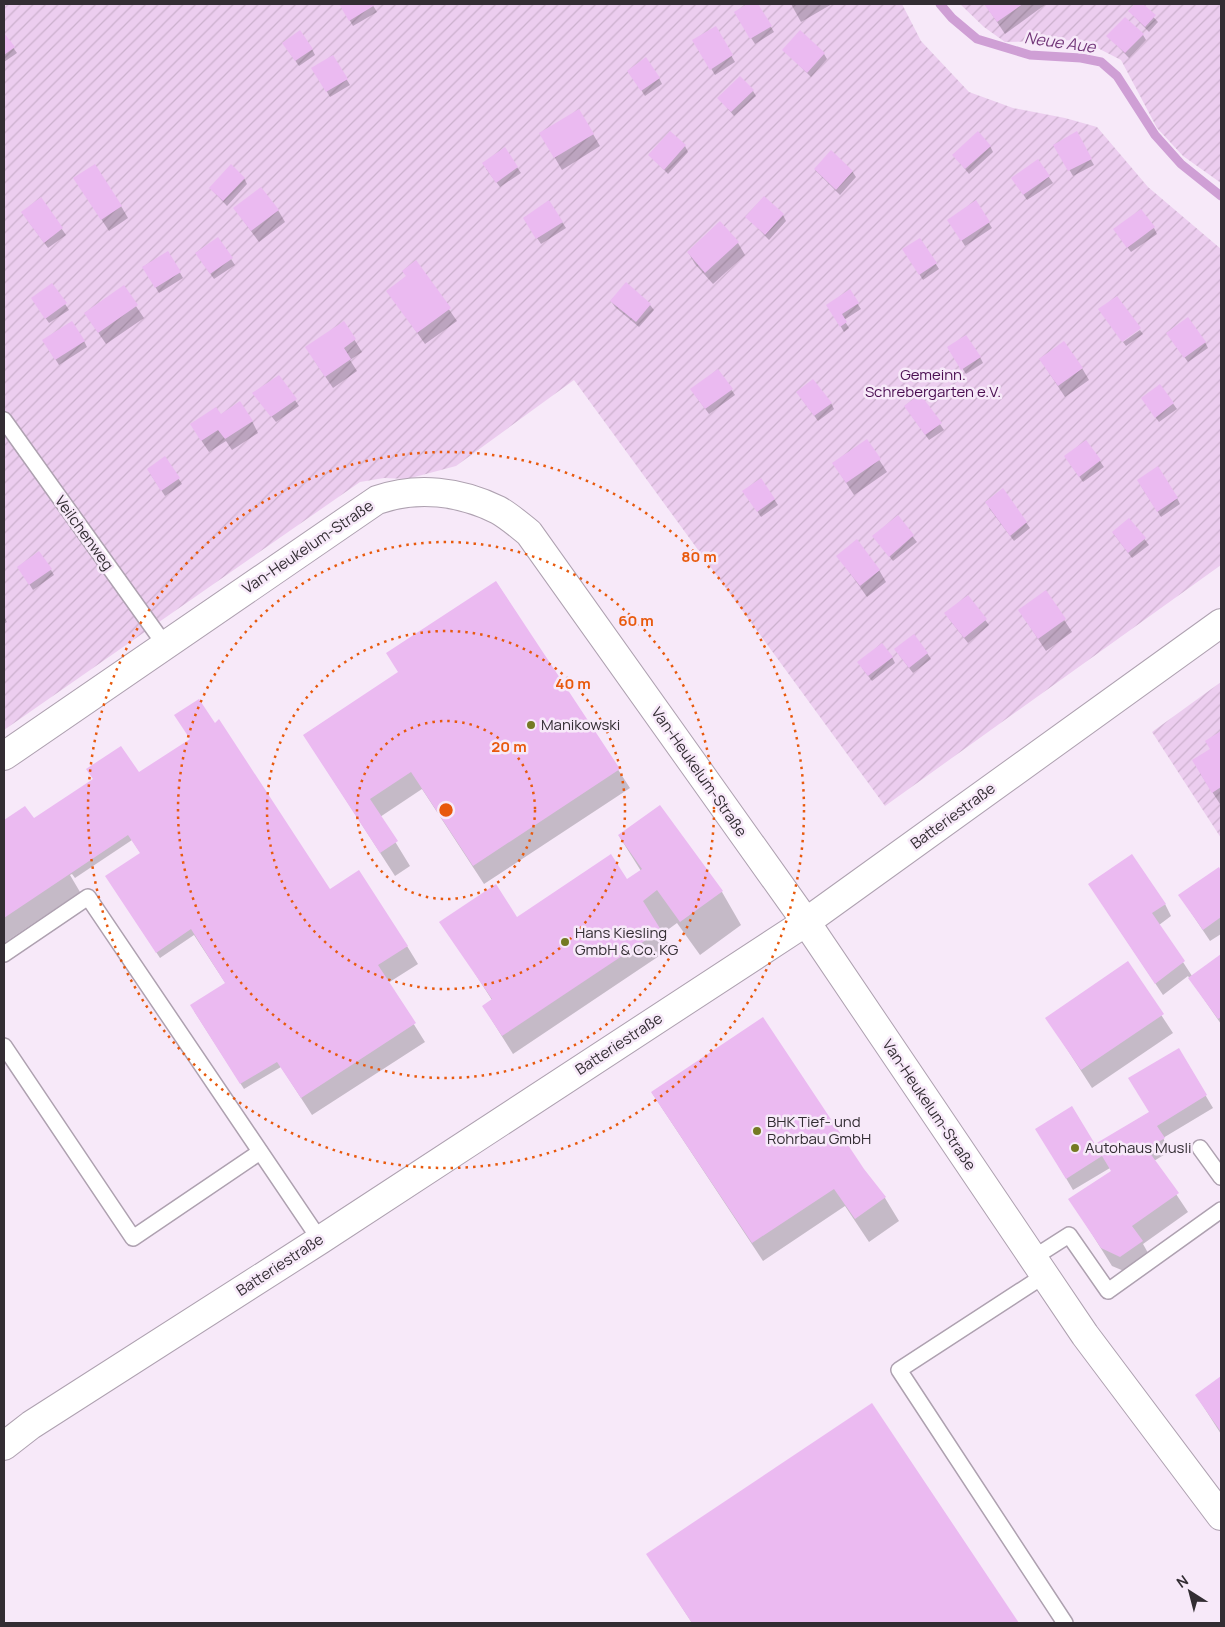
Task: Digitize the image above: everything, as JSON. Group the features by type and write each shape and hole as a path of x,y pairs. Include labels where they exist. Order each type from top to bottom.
{"street":[{"name":"Van-Heukelum-Straße","path":"4,756 377,500 398,492 421,491 465,497 498,510 529,533 806,922 1085,1335 1221,1516"},
{"name":"Batteriestraße","path":"4,1446 31,1425 320,1240 806,922 1221,623"}],"lane":[{"name":"Veilchenweg","path":"4,420 165,645"},
{"path":"4,954 88,897 320,1240"},
{"path":"4,1046 133,1238 260,1152"},
{"path":"1200,1148 1221,1177"},
{"path":"1065,1623 899,1370 1039,1267 1069,1235 1108,1290 1221,1210"}],"green space":[{"name":"Gemeinn. Schrebergarten e.V.","path":"4,4 902,4 921,41 969,92 1013,108 1065,118 1097,127 1148,187 1221,249 1221,565 885,806 574,380 456,466 407,479 384,478 360,482 4,730"},
{"path":"960,4 1221,4 1221,183 1183,156 1157,128 1121,60 1082,40 1005,42 984,27"},
{"path":"1221,682 1221,838 1152,732"}],"building":[{"path":"339,4 374,4 375,5 349,21"},
{"path":"747,4 758,4 772,26 750,39 734,12"},
{"path":"984,4 1023,4 997,22"},
{"path":"1135,4 1143,4 1156,15 1145,27 1128,11"},
{"path":"1125,17 1144,34 1125,53 1106,36"},
{"path":"716,26 733,55 710,70 692,40"},
{"path":"300,30 313,49 295,61 282,43"},
{"path":"800,30 825,53 807,73 782,50"},
{"path":"4,33 15,47 4,55"},
{"path":"333,55 348,79 326,92 311,68"},
{"path":"646,57 660,78 641,91 627,71"},
{"path":"740,76 754,90 731,112 717,98"},
{"path":"579,109 594,134 554,158 539,133"},
{"path":"670,131 686,145 664,170 648,155"},
{"path":"978,131 991,146 965,169 952,155"},
{"path":"1077,131 1092,159 1068,171 1053,145"},
{"path":"505,147 518,167 496,183 482,163"},
{"path":"831,150 853,171 836,190 814,169"},
{"path":"1038,159 1050,176 1023,195 1011,178"},
{"path":"95,164 122,206 101,220 73,178"},
{"path":"231,164 245,178 223,201 209,188"},
{"path":"261,187 279,210 251,231 233,208"},
{"path":"764,196 784,214 765,235 745,217"},
{"path":"41,197 63,228 44,243 21,212"},
{"path":"549,200 563,222 536,239 523,218"},
{"path":"976,200 990,222 961,241 947,220"},
{"path":"1141,209 1155,227 1127,248 1113,229"},
{"path":"720,221 739,242 705,273 687,252"},
{"path":"218,237 233,258 210,274 195,253"},
{"path":"920,238 937,263 919,275 902,249"},
{"path":"168,251 181,272 155,288 142,267"},
{"path":"416,260 451,308 417,333 386,291 406,276 402,271"},
{"path":"626,282 651,304 636,322 610,301"},
{"path":"52,283 67,303 45,319 31,298"},
{"path":"124,285 138,305 98,333 84,313"},
{"path":"850,289 859,303 842,314 847,322 840,327 826,305"},
{"path":"1117,296 1141,328 1122,342 1098,309"},
{"path":"1188,317 1206,342 1184,358 1166,333"},
{"path":"72,321 85,341 55,360 42,340"},
{"path":"344,321 356,339 344,348 351,359 325,377 305,347"},
{"path":"966,335 981,357 961,370 947,347"},
{"path":"1064,341 1083,368 1058,386 1039,359"},
{"path":"718,369 733,389 705,409 690,389"},
{"path":"279,375 297,399 271,417 252,393"},
{"path":"813,379 832,403 814,416 796,392"},
{"path":"1160,384 1174,403 1155,418 1141,398"},
{"path":"920,394 942,423 925,435 904,406"},
{"path":"240,401 253,421 225,439 218,430 201,441 190,424 216,407 221,414"},
{"path":"867,439 881,459 846,483 832,463"},
{"path":"1086,440 1101,460 1079,477 1064,456"},
{"path":"165,456 180,478 161,491 147,469"},
{"path":"1158,466 1178,498 1157,512 1137,480"},
{"path":"761,478 775,499 757,512 742,491"},
{"path":"1003,488 1027,522 1010,536 985,502"},
{"path":"898,515 914,535 889,557 872,536"},
{"path":"1129,518 1146,538 1128,553 1112,532"},
{"path":"857,539 880,570 860,586 836,556"},
{"path":"39,551 52,569 29,585 17,567"},
{"path":"496,581 620,769 473,866 411,772 370,799 398,841 380,853 303,735 398,672 386,653"},
{"path":"1046,590 1066,619 1038,639 1018,610"},
{"path":"968,595 987,619 964,638 944,613"},
{"path":"914,634 928,653 909,668 894,649"},
{"path":"882,643 893,657 868,676 857,662"},
{"path":"199,699 215,723 219,719 330,889 359,870 408,946 378,965 416,1023 301,1098 277,1062 240,1084 190,1005 225,983 191,929 156,953 105,876 140,853 128,835 4,918 4,820 25,806 34,818 93,779 86,769 121,746 139,772 190,739 174,715"},
{"path":"1221,731 1221,787 1212,793 1192,760 1210,749 1205,741"},
{"path":"660,805 723,891 680,922 657,890 643,901 661,930 502,1036 482,1006 492,999 439,922 496,884 517,917 611,854 627,879 642,869 618,835"},
{"path":"1132,854 1166,904 1152,913 1185,961 1155,984 1088,884"},
{"path":"1219,867 1221,871 1221,917 1203,930 1178,895"},
{"path":"1221,954 1221,1017 1218,1019 1188,978"},
{"path":"1128,961 1164,1014 1081,1070 1045,1018"},
{"name":"BHK Tief- und Rohrbau GmbH","path":"763,1017 864,1169 886,1197 855,1219 834,1189 752,1243 651,1092"},
{"path":"1179,1048 1207,1095 1157,1126 1165,1138 1147,1149 1179,1193 1132,1226 1143,1241 1120,1257 1101,1248 1068,1199 1111,1171 1102,1156 1066,1179 1035,1129 1072,1106 1095,1144 1149,1112 1128,1078"},
{"path":"1221,1376 1221,1432 1195,1395"},
{"path":"872,1403 1019,1623 692,1623 646,1554"}],"waterway":[{"name":"Neue Aue","path":"940,4 952,18 977,39 1030,55 1081,58 1101,62 1117,76 1155,135 1181,164 1221,196"}],"place":[{"name":"Manikowski","path":"531,725"},
{"name":"Hans Kiesling GmbH & Co. KG","path":"565,942"},
{"name":"BHK Tief- und Rohrbau GmbH","path":"757,1131"},
{"name":"Autohaus Musli","path":"1075,1148"}]}
